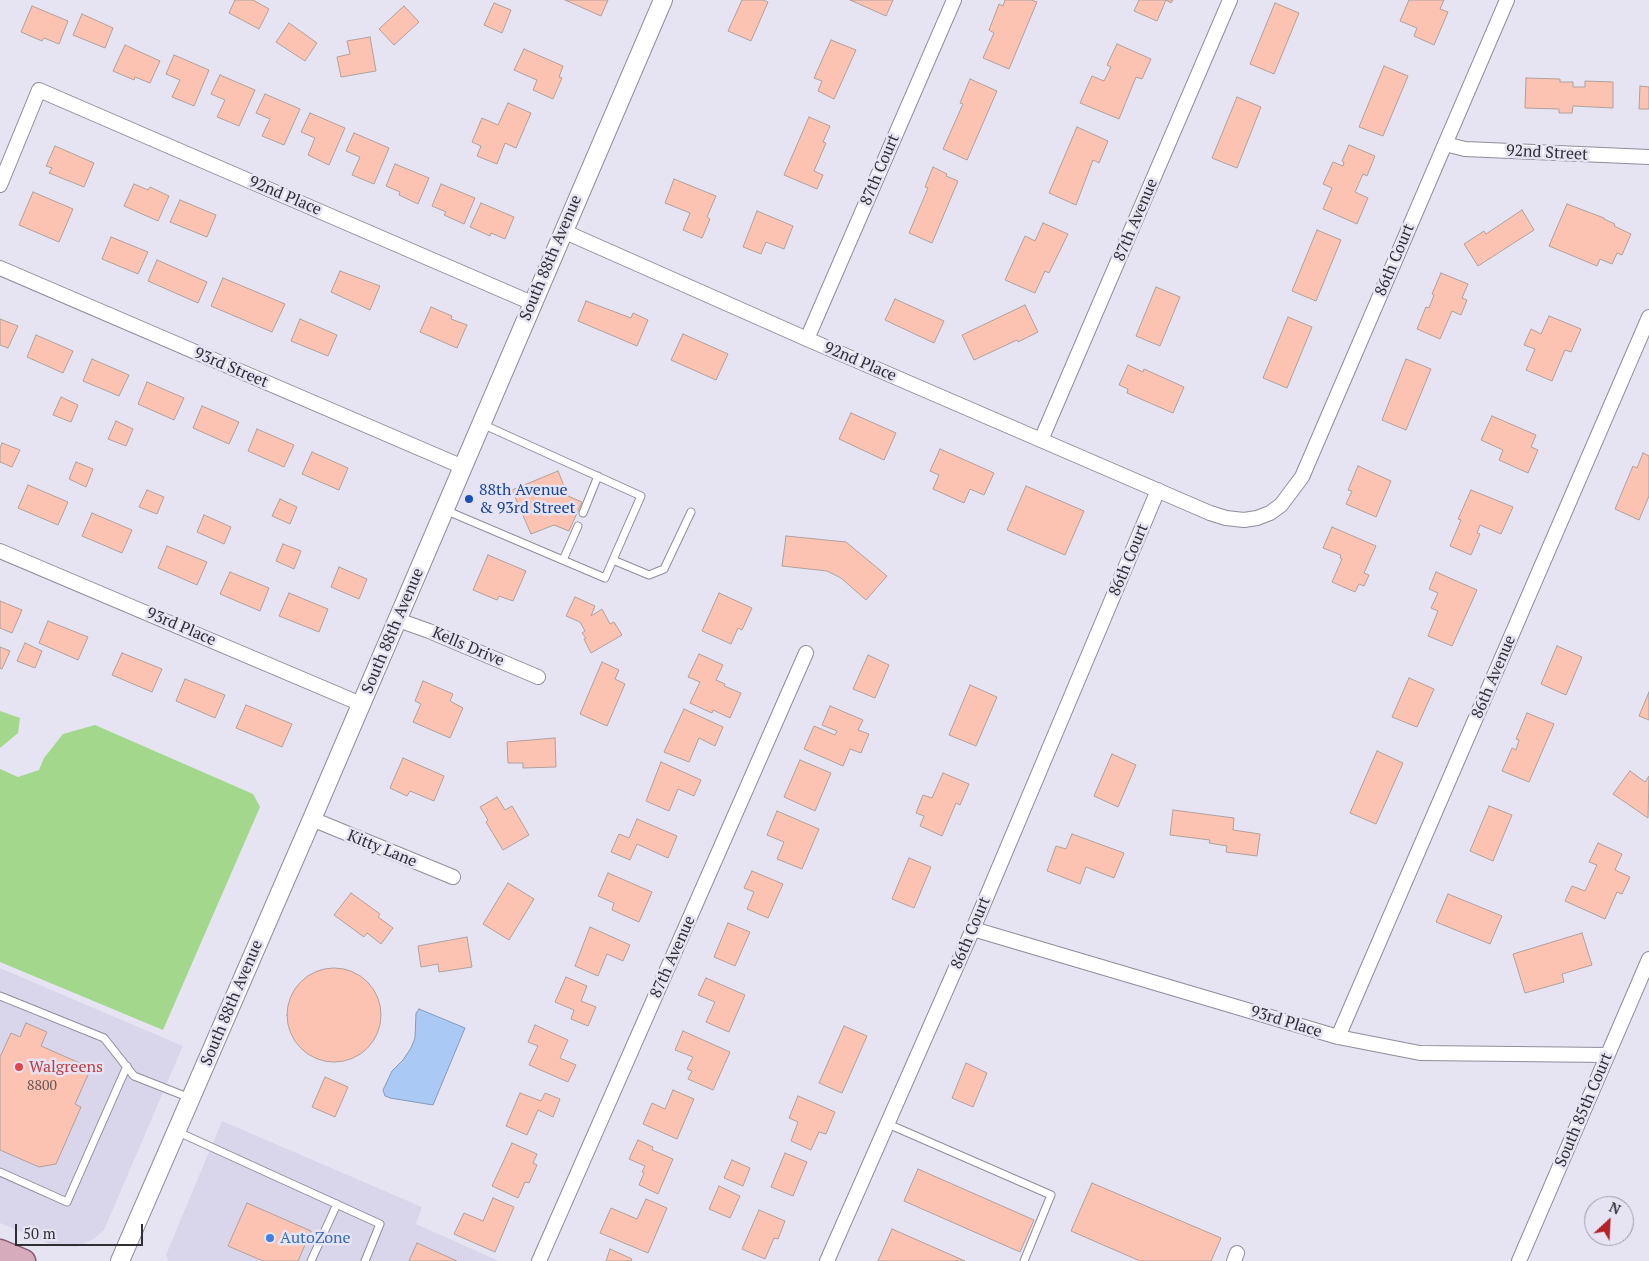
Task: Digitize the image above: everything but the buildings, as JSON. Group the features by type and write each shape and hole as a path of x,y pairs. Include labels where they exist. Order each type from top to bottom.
{"main road":[{"path":"0,1251 24,1261"}],"street":[{"name":"South 88th Avenue","path":"120,1261 312,820 532,302 663,0"},
{"name":"87th Court","path":"807,339 954,0"},
{"name":"87th Avenue","path":"1041,440 1230,0"},
{"name":"86th Court","path":"827,1261 973,929 1158,490 1210,513 1226,518 1244,520 1270,513 1281,505 1290,494 1306,468 1507,0"},
{"name":"92nd Place","path":"0,185 39,90 532,302"},
{"name":"92nd Street","path":"1445,144 1465,149 1649,157"},
{"name":"92nd Place","path":"563,231 807,339 1158,490"},
{"name":"93rd Street","path":"0,268 463,467"},
{"name":"86th Avenue","path":"1338,1037 1649,317"},
{"name":"93rd Place","path":"0,551 361,704"},
{"name":"Kells Drive","path":"398,620 429,631 538,677"},
{"name":"87th Avenue","path":"539,1261 806,653"},
{"name":"Kitty Lane","path":"312,820 453,877"},
{"name":"93rd Place","path":"973,929 1338,1037 1420,1053 1608,1055"},
{"name":"South 85th Court","path":"1519,1261 1649,959"}],"lane":[{"path":"445,510 605,578 641,496 481,424"},
{"path":"583,513 598,476"},
{"path":"613,560 649,575 664,569 690,512"},
{"path":"564,560 578,526"},
{"path":"0,996 104,1038 134,1076 190,1098"},
{"path":"0,1172 68,1202 127,1066"},
{"path":"888,1124 1051,1195 1024,1261"},
{"path":"176,1131 380,1224 365,1261"},
{"path":"311,1261 337,1204"}],"shaded area":[{"path":"0,968 183,1046 104,1230 94,1239 77,1247 55,1246 0,1223"},
{"path":"222,1121 422,1207 416,1224 499,1261 168,1261 166,1255"}],"green space":[{"path":"0,711 20,718 18,733 0,748"},
{"path":"95,725 253,794 260,807 163,1030 0,962 0,769 18,777 39,770 44,758 63,734"}],"water":[{"path":"419,1009 465,1028 433,1105 390,1098 385,1096 383,1090 392,1071 411,1048 415,1038 416,1013"}],"place":[{"name":"88th Avenue & 93rd Street","path":"469,499"},
{"name":"Walgreens","path":"19,1067"},
{"name":"AutoZone","path":"270,1238"}]}
